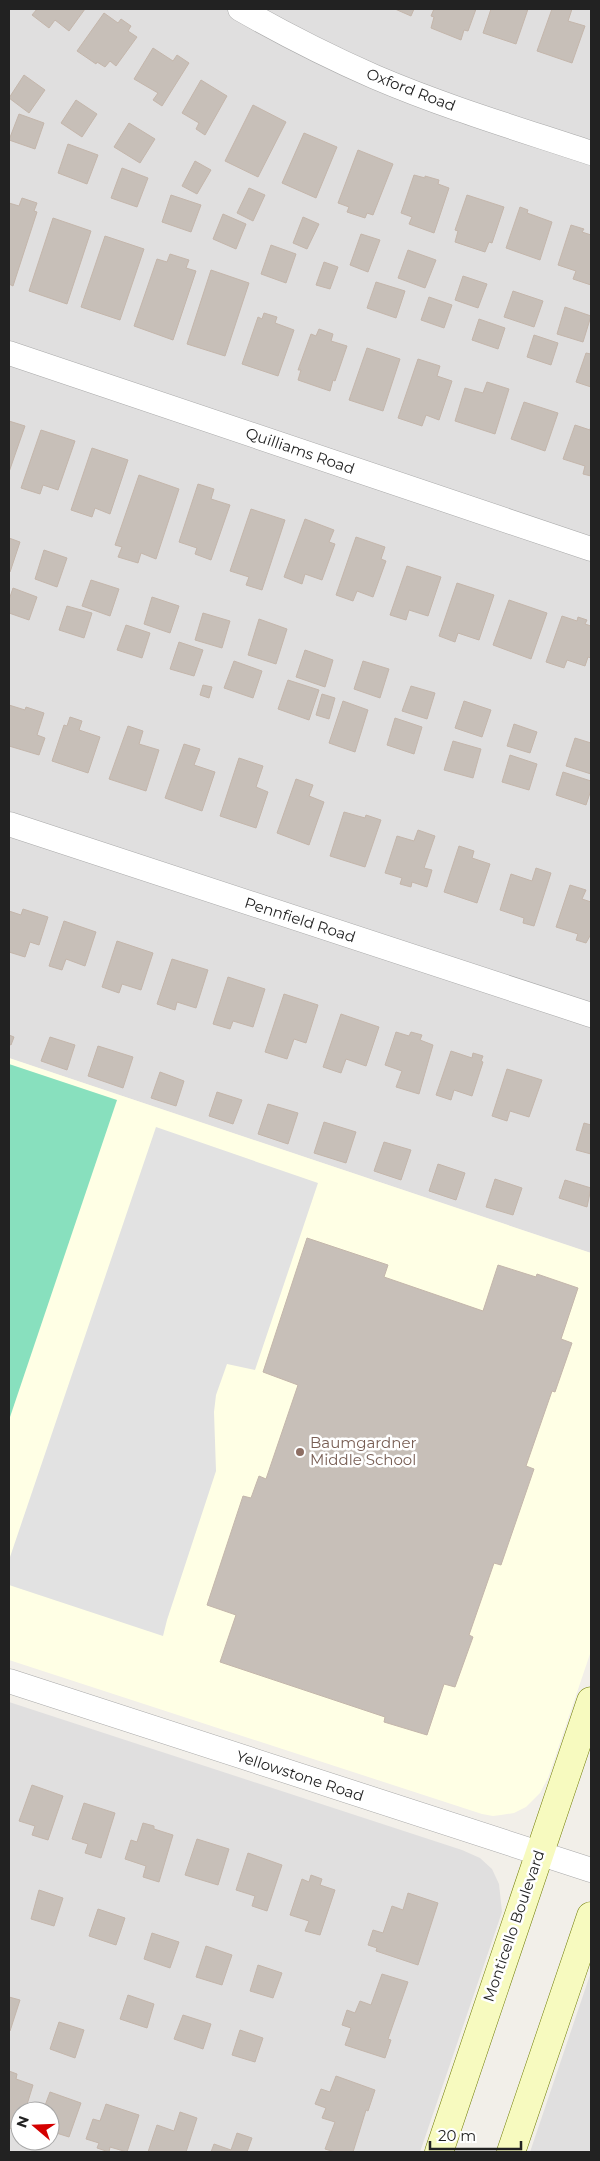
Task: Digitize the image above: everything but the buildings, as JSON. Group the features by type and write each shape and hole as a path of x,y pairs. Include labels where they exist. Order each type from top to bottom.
{"main road":[{"name":"Monticello Boulevard","path":"439,2152 591,1701"},
{"path":"511,2152 591,1916"}],"street":[{"name":"Oxford Road","path":"240,9 282,33 377,78 434,100 591,153"},
{"name":"Quilliams Road","path":"9,354 591,549"},
{"name":"Pennfield Road","path":"9,824 591,1015"},
{"name":"Yellowstone Road","path":"9,1682 591,1870"}],"shaded area":[{"path":"9,9 591,9 591,1253 9,1058"},
{"name":"Baumgardner Middle School","path":"9,1058 591,1253 591,1651 548,1778 540,1793 526,1807 514,1813 493,1816 482,1814 9,1660"},
{"path":"156,1127 318,1183 255,1370 227,1364 216,1395 214,1412 216,1471 163,1636 9,1585 9,1560"},
{"path":"9,1702 462,1850 480,1858 492,1869 499,1884 502,1912 420,2152 9,2152"},
{"path":"591,1972 591,2152 530,2152"}],"green space":[{"path":"9,1064 117,1100 9,1420"}],"place":[{"name":"Baumgardner Middle School","path":"300,1452"}]}
